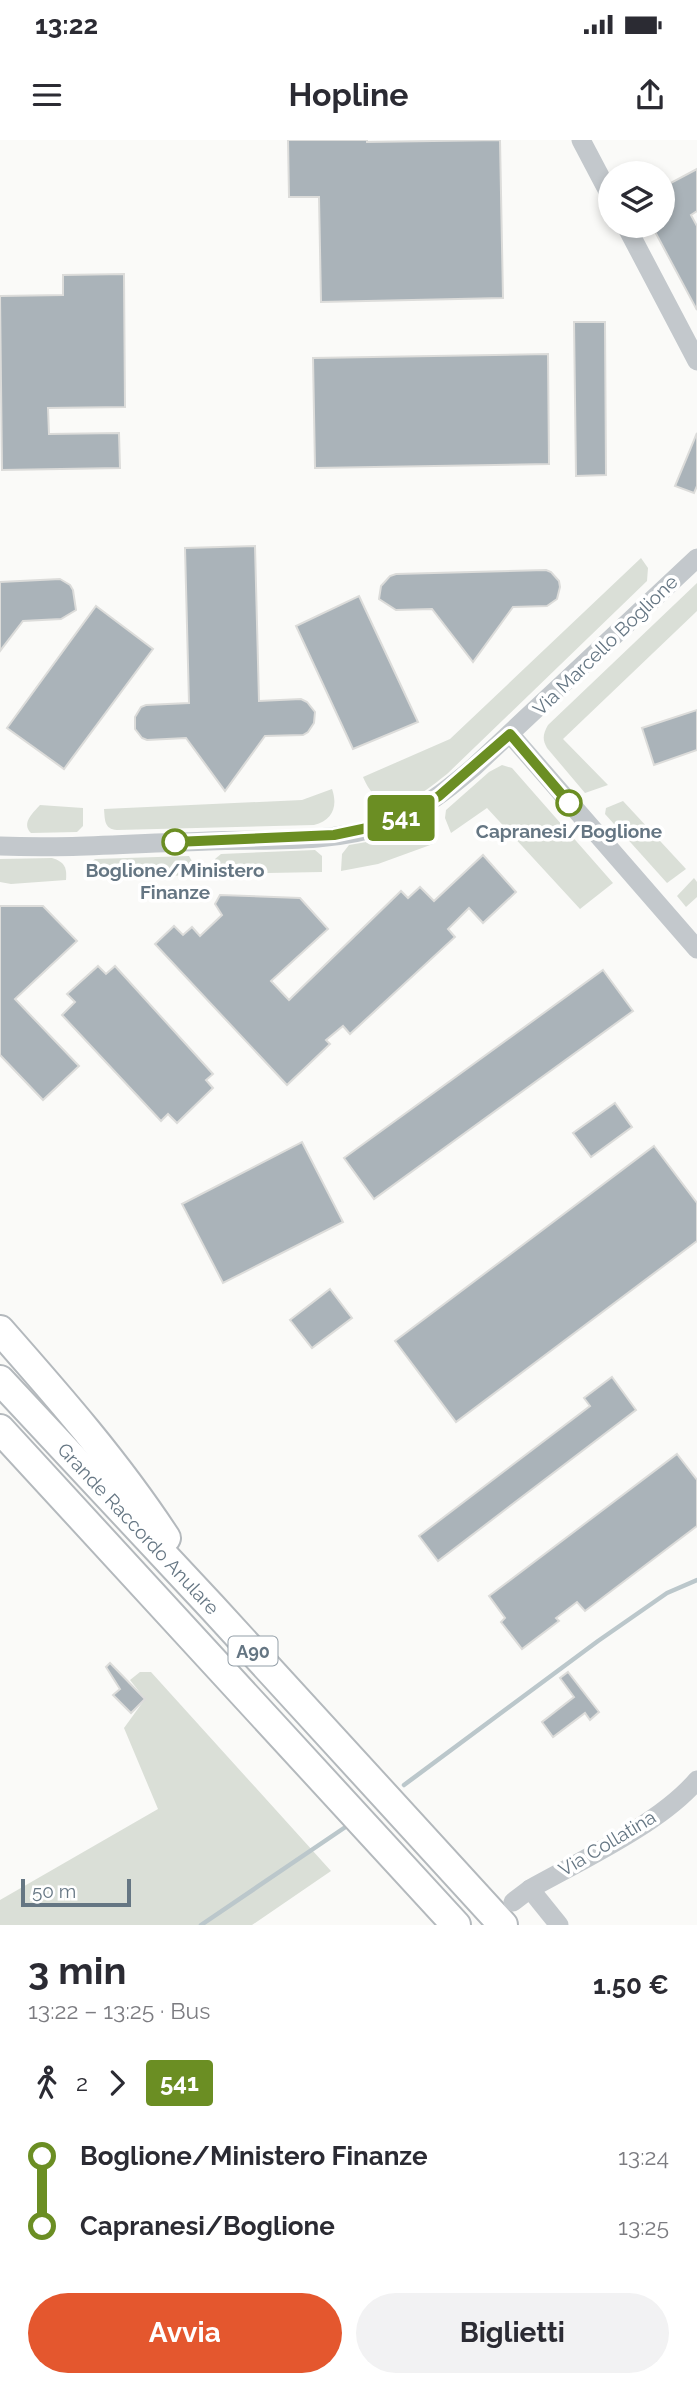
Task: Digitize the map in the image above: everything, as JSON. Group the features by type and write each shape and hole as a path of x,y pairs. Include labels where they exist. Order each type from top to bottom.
{"highway":[{"path":"0,1330 106,1453 212,1607"},
{"name":"Grande Raccordo Anulare","path":"0,1380 212,1607 508,1913"},
{"name":"Grande Raccordo Anulare","path":"0,1429 456,1925"},
{"path":"0,1447 66,1501"}],"street":[{"path":"581,140 598,172"},
{"path":"632,238 697,360"},
{"name":"Via Marcello Boglione","path":"0,846 334,835 368,830 403,817 457,782 697,558"},
{"path":"510,734 697,949"},
{"name":"Via Collatina","path":"508,1913 530,1889 646,1822 677,1800 697,1780"},
{"path":"530,1889 559,1925"}],"shaded area":[{"path":"641,558 648,568 647,581 447,774 414,798 402,802 381,800 371,792 363,777 450,739"},
{"path":"697,583 697,611 563,739 608,785 585,793 547,748 544,736 548,725"},
{"path":"502,765 512,768 613,883 580,909 487,808 451,833 445,818 446,810 489,772"},
{"path":"332,789 334,807 330,816 314,825 117,830 107,826 104,809 302,800"},
{"path":"623,801 686,869 667,883 605,814 606,808"},
{"path":"40,805 83,808 83,826 77,832 31,833 28,822"},
{"path":"410,828 424,831 433,844 378,864 341,871 342,854 349,845 384,839"},
{"path":"315,850 322,856 322,872 214,874 215,859 221,854"},
{"path":"189,856 193,863 193,875 88,879 89,864 95,859"},
{"path":"52,858 64,866 66,880 11,884 0,882 0,859"},
{"path":"694,878 697,882 697,897 686,907 677,896"},
{"path":"140,1672 151,1672 331,1871 252,1925 0,1925 0,1900 158,1809 124,1728 145,1699 130,1680"}],"building":[{"path":"288,140 500,140 503,298 321,302 319,197 289,197"},
{"path":"697,169 697,211 691,215 697,226 697,310 658,238 675,238 675,181"},
{"path":"124,274 125,407 48,408 49,434 119,433 120,468 2,470 0,296 63,295 63,275"},
{"path":"574,322 605,322 606,475 576,476"},
{"path":"548,354 549,464 315,468 313,358"},
{"path":"697,433 697,486 694,493 675,486"},
{"path":"255,546 259,701 301,699 315,712 314,723 303,735 265,736 225,791 186,738 142,738 135,729 135,717 141,707 146,705 189,703 185,548"},
{"path":"546,570 559,581 557,599 547,606 513,607 473,662 432,609 396,610 379,599 381,586 390,576 396,574"},
{"path":"60,579 73,590 76,610 61,619 23,621 0,651 0,582"},
{"path":"359,596 418,722 353,749 296,626"},
{"path":"96,606 153,649 64,769 7,728"},
{"path":"697,710 697,750 654,765 642,728"},
{"path":"483,855 516,892 483,923 469,908 448,929 455,937 350,1034 343,1026 326,1040 330,1044 287,1085 155,944 174,926 183,935 192,927 200,936 222,915 215,904 220,895 300,898 328,929 271,981 289,1000 401,891 408,898 420,887 434,901"},
{"path":"0,906 43,906 77,941 15,999 79,1066 43,1100 0,1055"},
{"path":"98,966 106,974 115,966 213,1074 206,1080 213,1088 177,1123 168,1114 161,1121 62,1015 75,1002 67,994"},
{"path":"603,970 633,1011 374,1199 344,1158"},
{"path":"615,1103 632,1127 591,1157 573,1133"},
{"path":"302,1142 343,1222 223,1283 182,1204"},
{"path":"654,1146 697,1203 697,1241 456,1422 395,1341"},
{"path":"330,1289 352,1318 312,1348 290,1320"},
{"path":"612,1377 636,1410 438,1561 419,1536 590,1406 584,1398"},
{"path":"677,1454 697,1480 697,1526 585,1611 577,1602 556,1618 559,1621 522,1649 501,1622 505,1618 489,1596"},
{"path":"110,1663 145,1699 131,1713 113,1695 120,1689 106,1667"},
{"path":"568,1672 599,1712 590,1720 585,1713 553,1737 542,1722 574,1697 560,1678"}],"waterway":[{"path":"404,1785 598,1641 667,1593 697,1580"},
{"path":"201,1925 344,1828"}],"bus line":[{"name":"541","path":"175,842 334,835 368,830 422,808 457,782 510,734 569,803"}],"place":[{"name":"Capranesi/Boglione","path":"569,803"},
{"name":"Boglione/Ministero Finanze","path":"175,842"}]}
